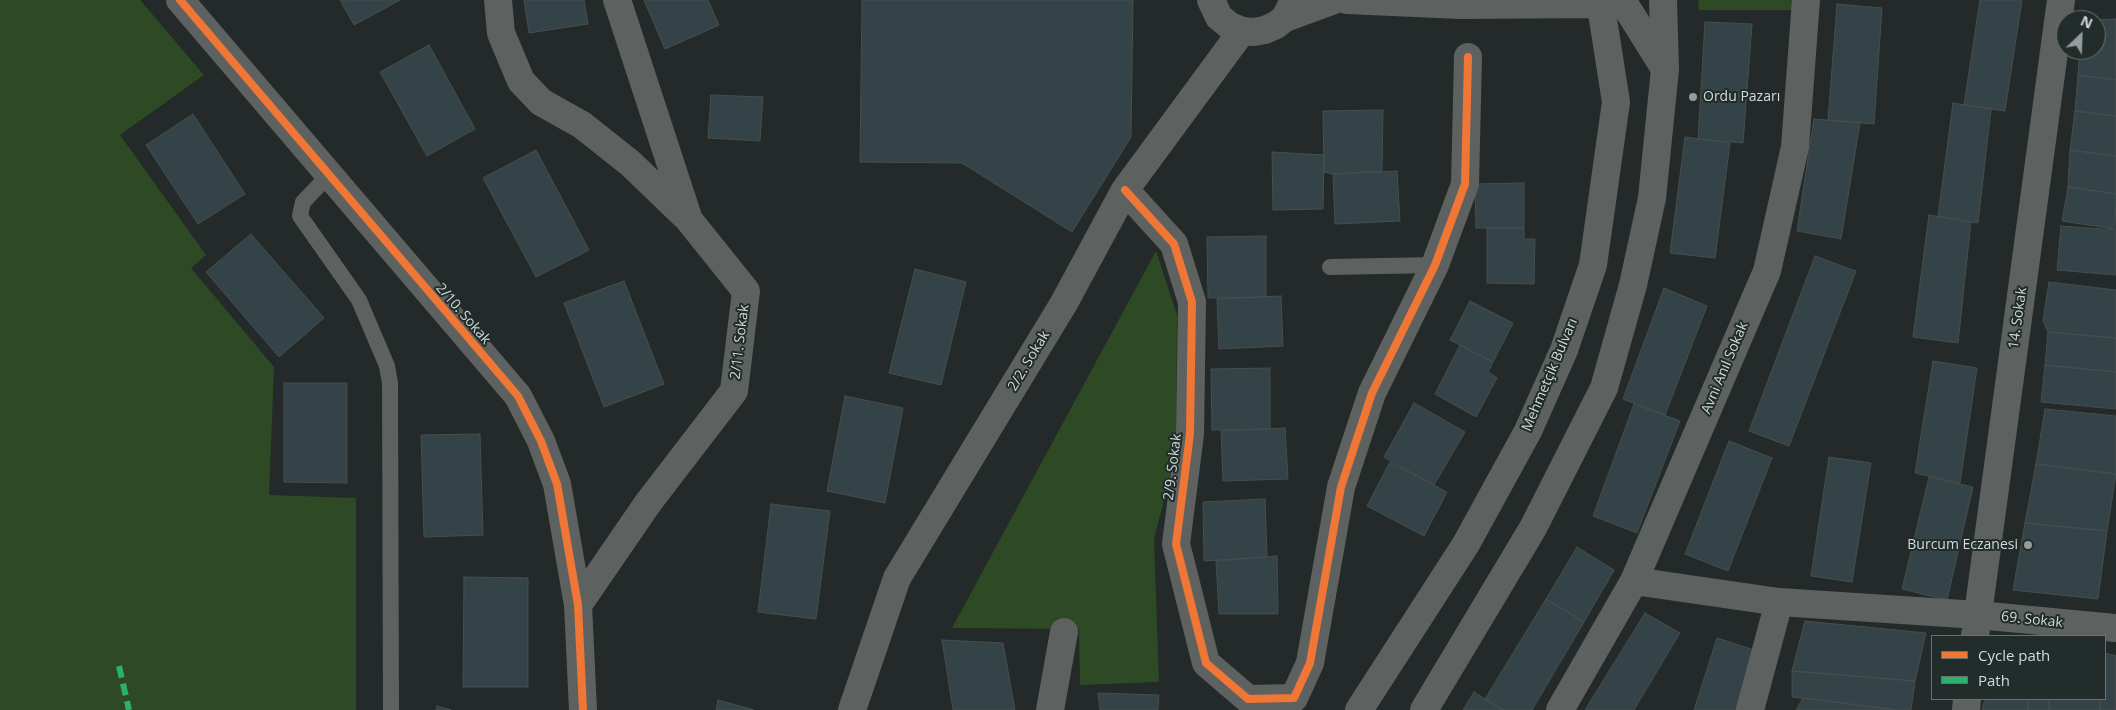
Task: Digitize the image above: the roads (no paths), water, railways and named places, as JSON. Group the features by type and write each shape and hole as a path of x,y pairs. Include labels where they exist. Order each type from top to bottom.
{"street":[{"name":"2/10. Sokak","path":"180,0 328,176 518,396 542,442 557,484 578,604 582,710"},
{"path":"498,0 501,33 521,81 541,102 582,125 630,163 689,220"},
{"name":"2/11. Sokak","path":"578,604 648,504 734,391 746,291 689,220 617,0"},
{"path":"1211,0 1219,17 1230,26 1242,31 1254,32 1265,30 1290,9 1334,0"},
{"path":"1346,0 1461,5 1606,1 1666,69"},
{"path":"1424,710 1533,528 1604,388 1633,285 1652,198 1666,69 1664,0"},
{"name":"Avni Anıl Sokak","path":"1560,710 1634,581 1767,271 1796,147 1806,0"},
{"name":"14. Sokak","path":"1977,626 2060,0"},
{"name":"Mehmetçik Bulvarı","path":"1359,710 1466,544 1528,431 1564,350 1593,265 1616,102 1606,1"},
{"name":"2/2. Sokak","path":"852,710 897,578 1064,303 1125,190 1242,31"},
{"path":"1435,265 1465,184 1468,58"},
{"name":"2/9. Sokak","path":"1125,190 1174,244 1192,302 1190,434 1176,544 1206,663 1248,699 1294,698 1310,663 1341,486 1372,393 1435,265"},
{"name":"69. Sokak","path":"1634,581 1779,602 1977,626 2116,628"},
{"path":"1750,710 1779,602"},
{"path":"1050,710 1064,632"}],"lane":[{"path":"328,176 303,202 300,216 359,300 387,366 390,383 391,710"},
{"path":"1330,266 1435,265"}],"place":[{"name":"Ordu Pazarı","path":"1693,97"},
{"name":"Burcum Eczanesi","path":"2028,545"}]}
